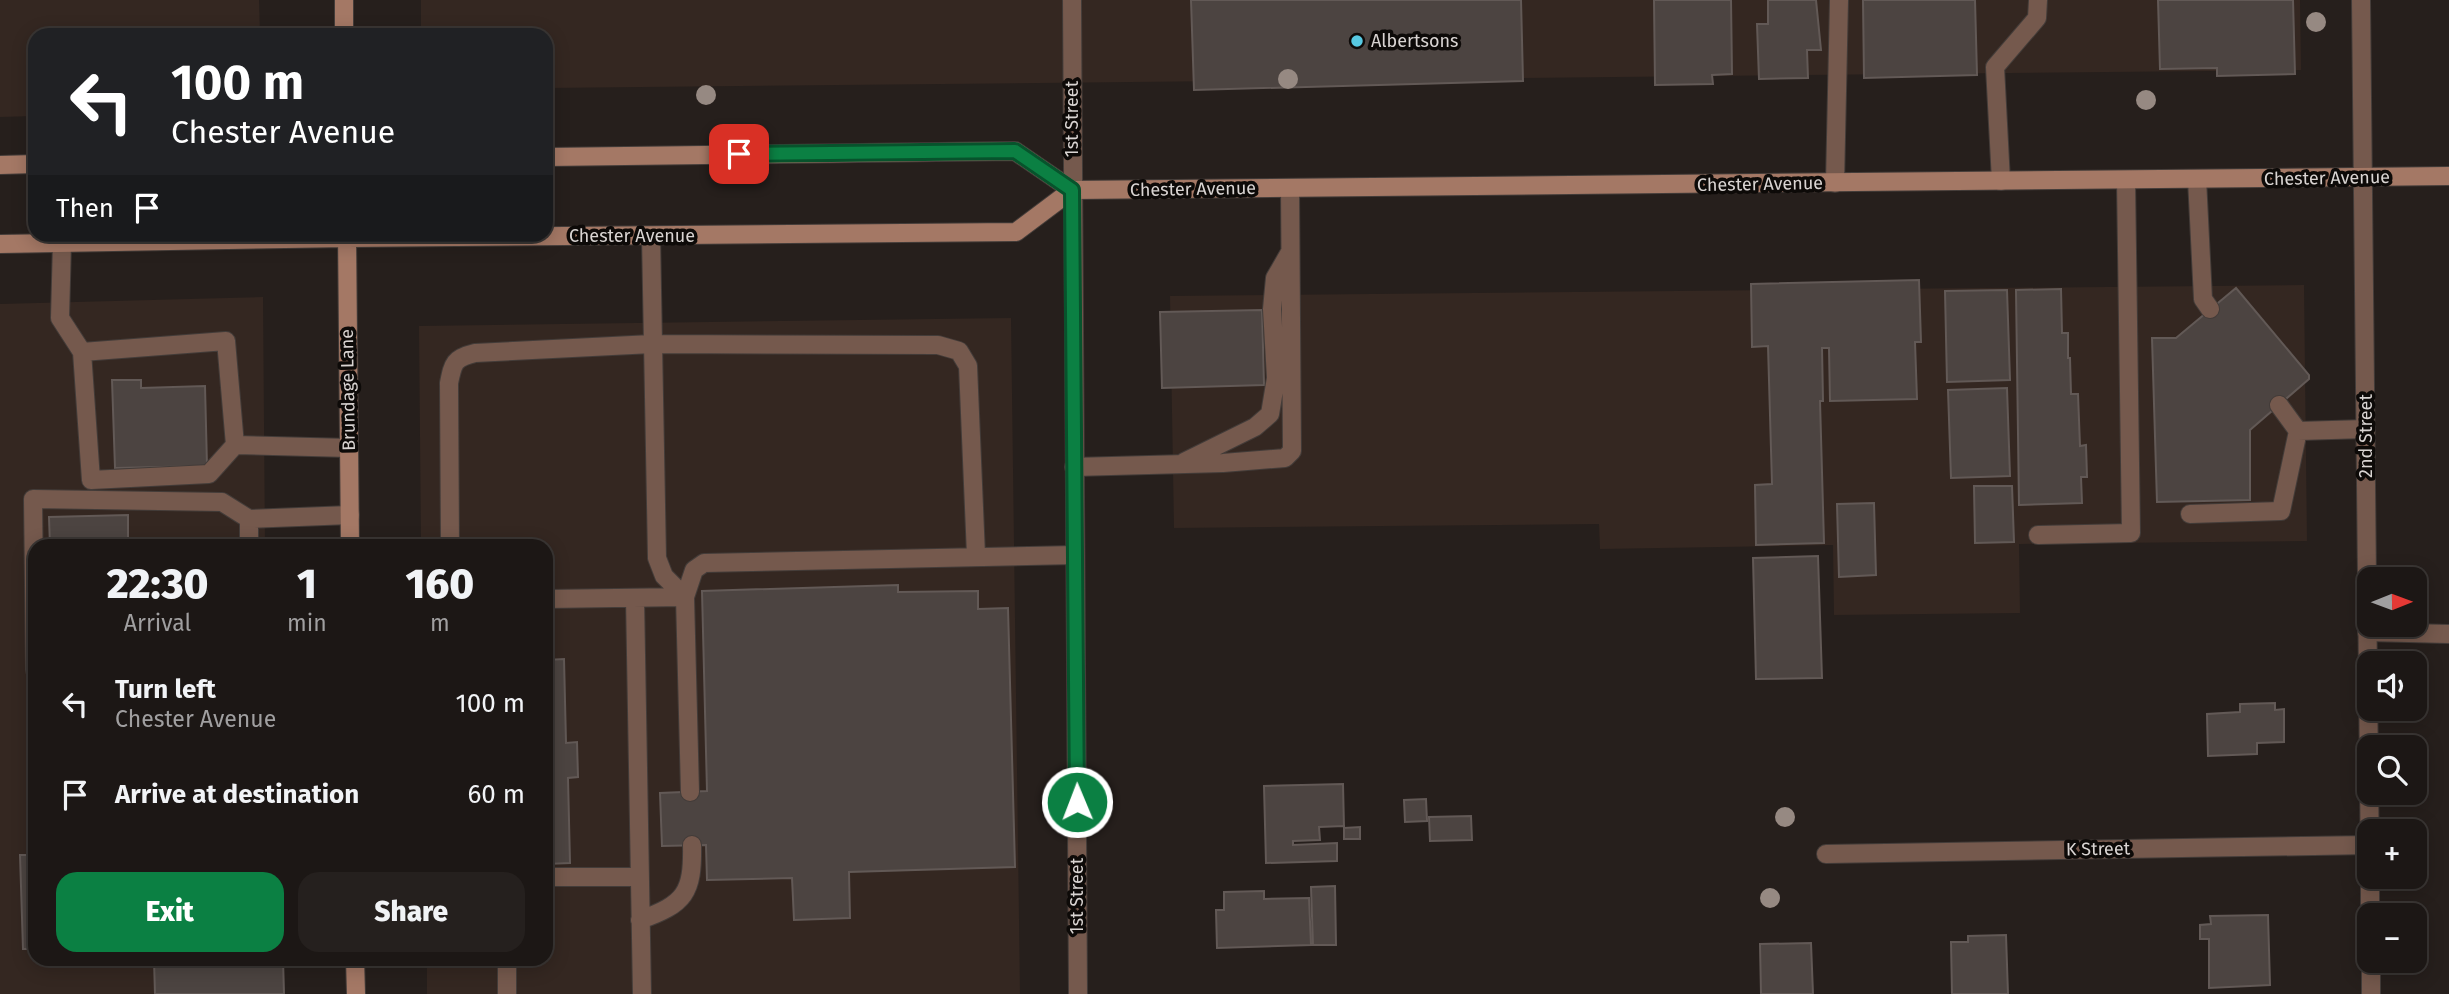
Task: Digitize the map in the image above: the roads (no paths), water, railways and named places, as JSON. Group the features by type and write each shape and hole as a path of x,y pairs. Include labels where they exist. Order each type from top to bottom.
{"main road":[{"path":"344,0 344,28"},
{"path":"553,157 1015,151 1072,190"},
{"path":"0,165 28,164"},
{"name":"Chester Avenue","path":"553,236 1016,232 1072,190 2449,176"},
{"name":"Chester Avenue","path":"0,244 103,242"},
{"name":"Brundage Lane","path":"347,242 350,539"},
{"path":"355,966 356,994"}],"street":[{"name":"1st Street","path":"1072,0 1078,994"},
{"path":"1835,183 1839,0"},
{"path":"2001,181 1995,67 2037,18 2038,0"},
{"name":"2nd Street","path":"2361,0 2367,567"},
{"path":"2038,536 2131,533 2126,180"},
{"path":"2197,180 2203,299 2210,309"},
{"path":"1074,467 1284,458 1293,451 1290,188"},
{"path":"651,236 657,558 664,576 685,597"},
{"path":"62,243 60,318 82,352 91,480 209,474 235,445 226,341 82,352"},
{"path":"1181,464 1255,427 1270,414 1276,378 1272,309 1275,278 1290,252"},
{"path":"450,539 449,383 453,364 462,356 475,353 652,344 938,345 959,351 968,366 976,555"},
{"path":"2190,514 2281,511 2298,431 2279,405"},
{"path":"2298,431 2366,429"},
{"path":"235,445 349,448"},
{"path":"33,539 33,499 222,502 249,519 349,515"},
{"path":"249,519 250,539"},
{"path":"690,792 685,597 694,570 704,563 976,555 1075,555"},
{"path":"553,599 685,597"},
{"path":"635,598 642,994"},
{"path":"2427,633 2449,634"},
{"name":"2nd Street","path":"2367,637 2369,819"},
{"path":"640,920 671,909 688,887 692,845"},
{"name":"K Street","path":"1826,854 2357,845"},
{"path":"553,877 640,877"},
{"path":"507,966 507,994"},
{"path":"2371,973 2371,994"}],"place":[{"name":"Albertsons","path":"1357,41"}]}
